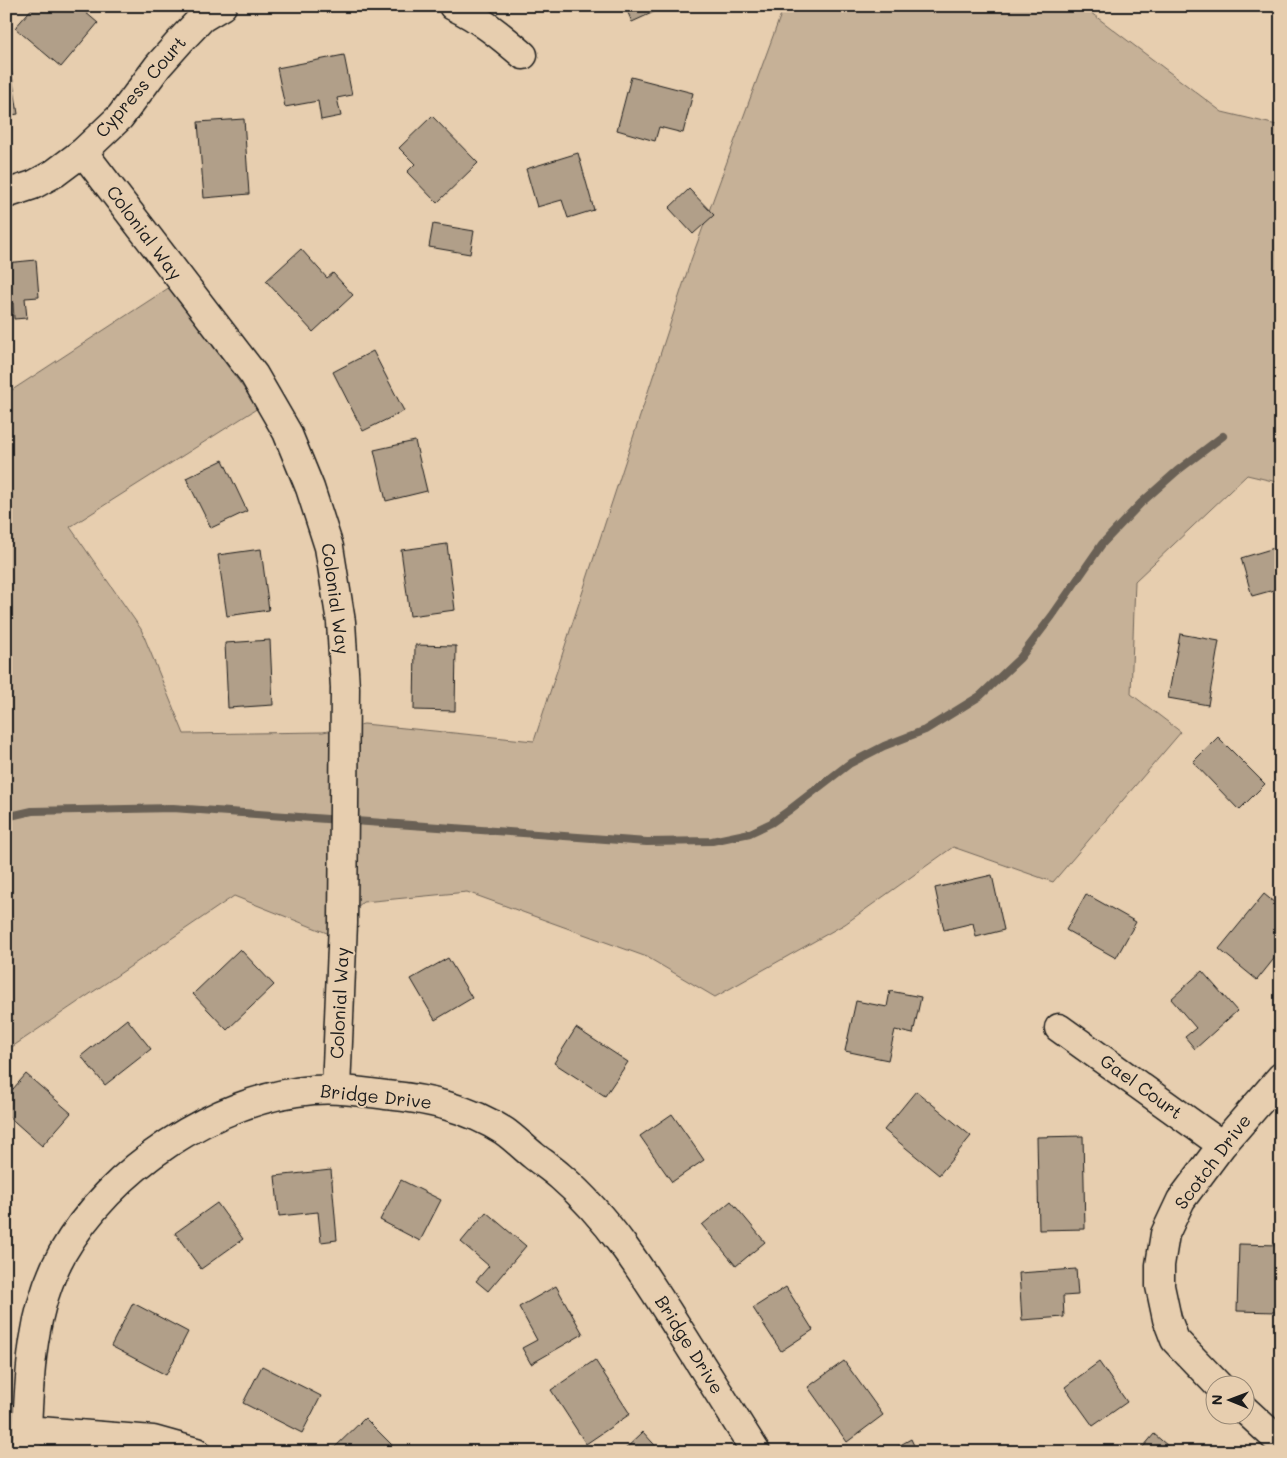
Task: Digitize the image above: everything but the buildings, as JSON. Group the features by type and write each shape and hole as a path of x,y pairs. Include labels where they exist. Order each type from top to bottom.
{"street":[{"name":"Cypress Court","path":"6,194 33,185 55,173 83,152 120,117 158,66 182,39 202,18 222,6"},
{"path":"453,6 495,31 523,55"},
{"name":"Colonial Way","path":"83,152 254,375 288,432 320,516 329,548 342,622 345,688 343,923 336,1089"},
{"name":"Gael Court","path":"1059,1028 1222,1145"},
{"name":"Scotch Drive","path":"1209,1376 1175,1340 1167,1319 1160,1286 1160,1265 1165,1234 1181,1200 1222,1145 1281,1077"},
{"name":"Bridge Drive","path":"27,1441 35,1343 40,1311 49,1284 62,1254 80,1226 120,1180 167,1143 224,1114 254,1102 288,1094 336,1089 429,1100 455,1108 480,1118 504,1131 562,1178 592,1208 621,1242 647,1279 756,1452"},
{"path":"1254,1418 1281,1443"},
{"path":"27,1441 153,1440 196,1452"}],"shaded area":[{"path":"784,6 1082,6 1222,112 1281,126 1281,483 1247,475 1135,581 1131,694 1181,732 1053,882 953,847 845,924 715,997 647,957 467,892 363,902 327,933 234,896 6,1051 6,394 170,287 258,408 70,527 141,629 184,734 323,732 364,724 534,741 691,260"}],"waterway":[{"path":"6,817 32,811 173,808 647,842 712,841 750,833 771,823 849,764 884,746 925,730 980,696 1020,658 1102,544 1141,503 1177,471 1223,436"}]}
